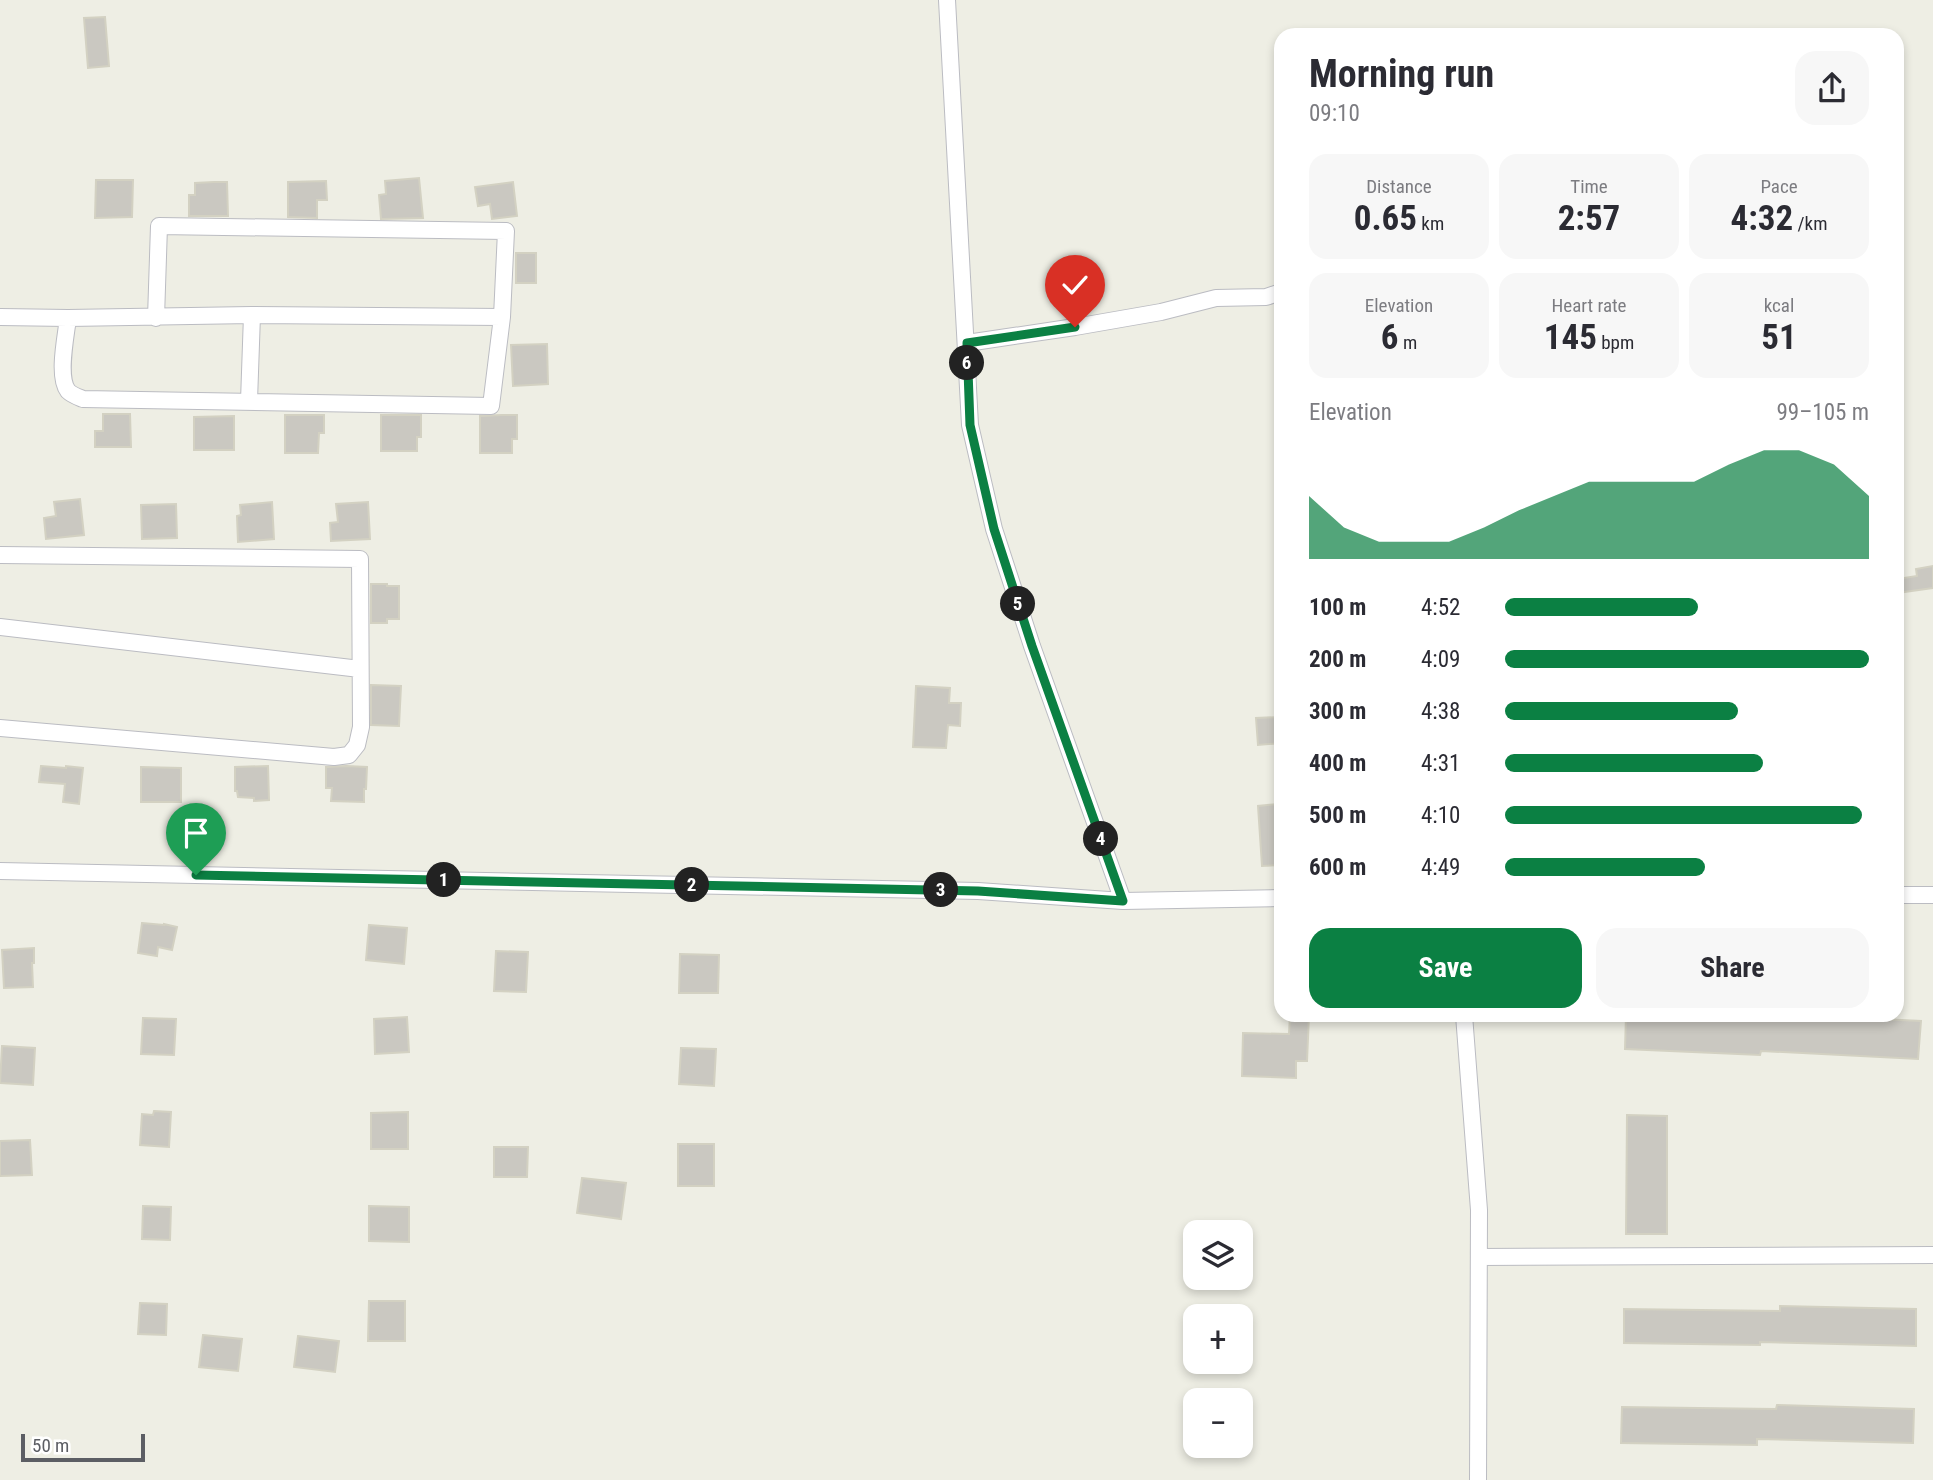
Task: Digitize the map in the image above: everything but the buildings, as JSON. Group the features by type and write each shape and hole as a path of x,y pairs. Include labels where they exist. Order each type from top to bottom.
{"street":[{"path":"947,0 970,425 994,529 1032,646 1123,901"},
{"path":"68,318 63,365 64,383 69,392 83,399 491,407 502,317 506,231 159,226 156,317"},
{"path":"967,343 1161,312 1216,298 1266,297 1274,294"},
{"path":"249,401 252,315"},
{"path":"0,317 502,317"},
{"path":"0,555 359,559 361,727 357,745 349,755 334,757 0,728"},
{"path":"0,627 360,669"},
{"path":"0,871 978,891 1123,901 1274,898"},
{"path":"1904,895 1933,895"},
{"path":"1465,1022 1479,1210 1478,1480"},
{"path":"1479,1257 1933,1255"}],"route":[{"path":"196,875 978,891 1123,901 1032,646 994,529 970,425 967,343 1075,327"}]}
